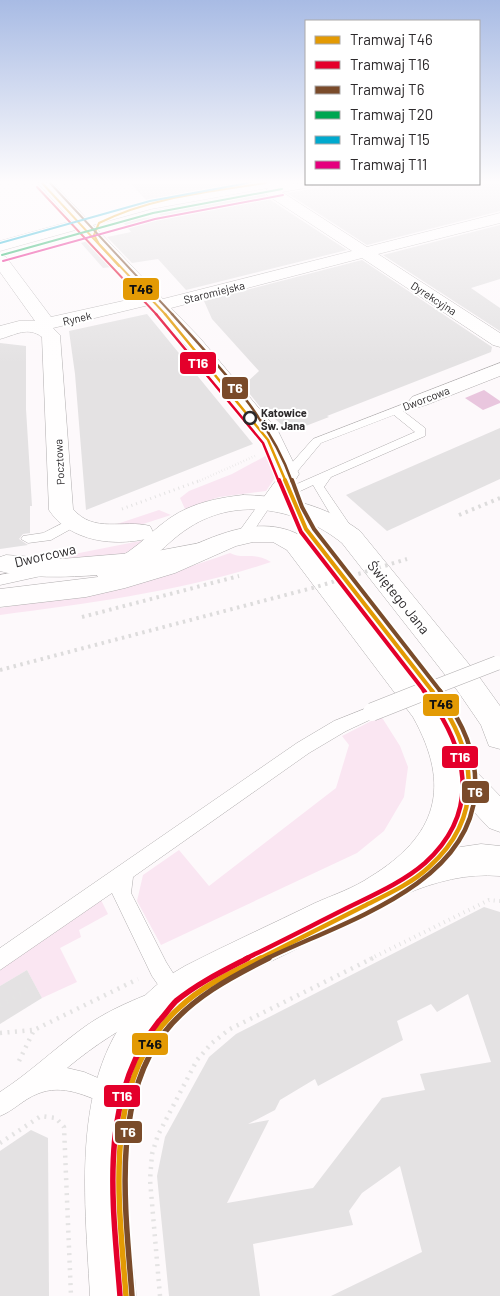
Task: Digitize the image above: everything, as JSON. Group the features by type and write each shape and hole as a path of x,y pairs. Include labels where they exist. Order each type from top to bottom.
{"street":[{"path":"102,243 157,302 270,436 288,474"},
{"name":"Dyrekcyjna","path":"350,243 500,340"},
{"name":"Staromiejska","path":"157,302 402,243"},
{"name":"Rynek","path":"0,260 46,324 56,329 157,302"},
{"path":"0,333 24,326 56,329"},
{"name":"Pocztowa","path":"56,329 52,340 61,510 73,522"},
{"name":"Dworcowa","path":"419,402 500,369"},
{"name":"Dworcowa","path":"6,585 141,532 179,522 203,510 225,504 265,503"},
{"name":"Świętego Jana","path":"265,503 296,508 330,520 351,537 467,682 494,722 500,737"},
{"path":"73,522 100,532 119,534 141,532"},
{"name":"Dworcowa","path":"6,585 111,571 132,562 179,522"},
{"path":"243,536 272,534 286,537 296,544 423,709 433,725 447,762 451,795 447,820 437,838 420,860 384,887"},
{"name":"Dworcowa","path":"6,585 76,589 115,582 166,568 204,550 243,536"},
{"name":"Dworcowa","path":"6,585 61,568 132,562 204,550"},
{"path":"447,762 500,818"},
{"path":"113,1296 106,1132 111,1096 122,1062 136,1034 154,1010 175,992 214,970 384,887 429,868 483,859 500,861"}],"lane":[{"name":"Dworcowa","path":"243,536 265,503 317,441 419,402"},
{"name":"Dworcowa","path":"265,503 421,434 422,430 417,425 394,410"},
{"path":"327,474 318,487 351,537"},
{"path":"28,540 46,537 73,522"},
{"path":"0,960 303,748 340,726 499,662"},
{"path":"0,1105 29,1086 96,1032 122,1016 175,992 159,969 121,894 125,872"},
{"path":"29,1086 53,1078 78,1080 111,1096"}],"path":[{"path":"121,510 225,471 261,452"},
{"path":"160,1296 150,1180 152,1154 158,1135 197,1060 212,1043 230,1029 489,900 500,902"},
{"path":"0,1006 32,986"},
{"path":"0,1033 34,1030 74,1010"},
{"path":"12,1066 18,1062 34,1030"},
{"path":"0,1143 41,1116 56,1118 64,1127 72,1296"}],"shaded area":[{"path":"484,390 500,401 500,403 483,410 465,398"},
{"path":"271,453 278,473 266,491 219,497 185,509 180,498 189,491 232,474"},
{"path":"159,510 171,515 143,524 111,526"},
{"path":"150,539 123,557 62,558 64,556"},
{"path":"230,553 239,556 259,557 271,562 205,581 137,595 0,615 0,608 116,586 173,572"},
{"path":"381,716 400,746 408,767 404,797 384,831 357,853 161,945 137,901 143,875 179,850 209,886 336,788 349,745 342,736"},
{"path":"100,898 108,914 79,930 81,937 60,948 77,982 42,998 27,970 0,986 0,969"}],"building":[{"path":"81,243 90,243 111,267 103,268"},
{"path":"113,243 337,243 347,250 186,290 158,259 132,263"},
{"path":"428,243 500,243 500,279 471,288 500,308 500,331 383,255"},
{"path":"362,260 492,347 491,352 290,432 265,410 264,412 249,393 244,385 259,371 212,319 204,301"},
{"path":"147,314 253,444 86,510 75,374 69,331"},
{"path":"0,343 26,346 26,409 32,506 30,506 30,533 23,534 19,539 28,545 0,549"},
{"path":"500,428 500,479 387,531 346,495"},
{"path":"484,907 500,912 500,1296 331,1296 422,1252 400,1166 362,1193 349,1211 353,1225 253,1244 260,1296 169,1296 157,1176 165,1137 209,1057 236,1034","holes":["468,994 491,1062 420,1074 425,1090 382,1098 313,1188 227,1203 269,1120 248,1124 275,1110 280,1100 315,1079 318,1086 403,1040 397,1021 431,1004 437,1012"]},
{"path":"27,970 42,998 0,1024 0,986"},
{"path":"31,1130 48,1138 49,1296 0,1296 0,1151"}],"railway":[{"path":"459,515 500,498"},
{"path":"0,670 316,587 407,559"},
{"path":"82,617 239,576"}],"tram line":[{"name":"T20","path":"2,255 43,243"},
{"name":"T11","path":"3,261 66,243"},
{"name":"T16","path":"90,243 173,332 263,443 301,532 430,699 451,733 460,755 464,784 461,807 450,835 425,863 394,884 208,978 175,1002 149,1034 130,1069 120,1105 114,1142 114,1220 120,1296"},
{"name":"T46","path":"98,243 119,266"},
{"name":"T46","path":"99,243 178,328 268,440 306,529 435,695 457,730 466,753 470,784 467,809 455,838 429,868 397,889 212,983 179,1007 154,1037 136,1070 126,1106 120,1143 120,1220 126,1296"},
{"name":"T6","path":"107,243 161,301 262,421 279,448 302,507 314,529 456,714 468,738 476,774 473,809 465,832 450,856 425,879 396,897 268,958 228,980 191,1005 164,1033 145,1066 133,1102 127,1140 126,1220 132,1296"}],"place":[{"name":"Katowice Św. Jana","path":"250,418"}]}
